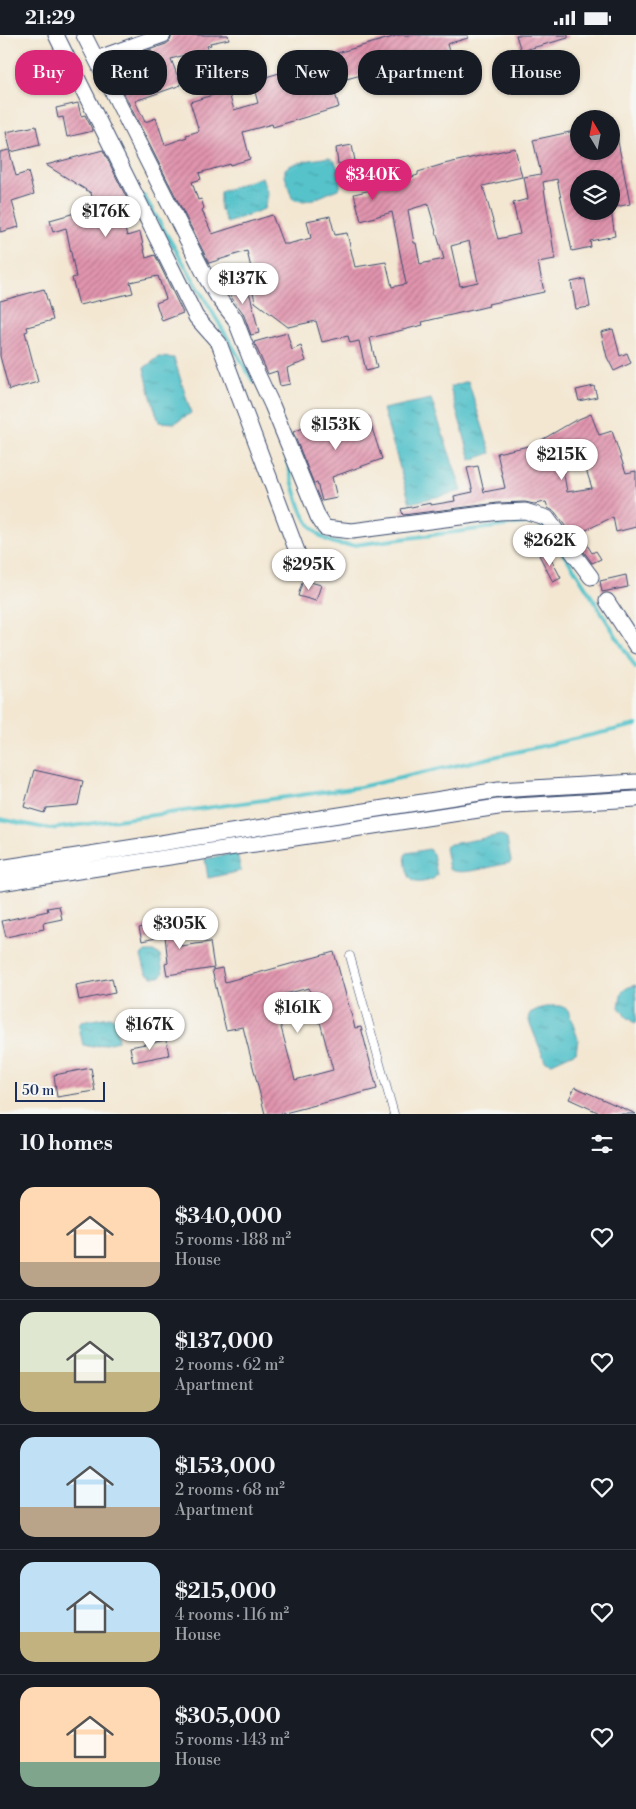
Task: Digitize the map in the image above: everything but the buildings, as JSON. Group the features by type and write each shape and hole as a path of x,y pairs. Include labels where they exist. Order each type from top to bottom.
{"street":[{"path":"56,35 196,317 219,343 301,562"},
{"path":"84,35 93,53"},
{"path":"121,50 163,35"},
{"path":"114,95 208,279 218,297 235,319 250,360 272,405 318,517 325,528 352,531 499,512 525,511 547,518 591,577"},
{"path":"147,217 172,207"},
{"path":"607,601 636,646"},
{"path":"0,868 499,791 636,782"},
{"path":"0,883 498,807 636,799"}],"lane":[{"path":"350,956 394,1114"}],"water":[{"path":"329,157 335,161 340,174 340,188 309,200 303,201 292,198 285,176 285,169 300,162"},
{"path":"262,177 268,195 264,209 227,223 220,207 220,192"},
{"path":"159,357 174,358 191,413 175,423 159,422 151,397 144,368"},
{"path":"468,381 491,453 471,460 450,387"},
{"path":"431,399 462,491 410,503 383,409"},
{"path":"501,835 507,839 510,863 461,872 449,869 446,845"},
{"path":"429,849 433,854 437,875 427,881 413,881 408,874 405,855"},
{"path":"237,853 241,871 208,878 205,859"},
{"path":"145,952 155,952 160,955 163,973 160,977 152,977 146,973 141,956"},
{"path":"636,985 636,1024 626,1017 619,1007 624,990"},
{"path":"551,1006 561,1006 568,1010 578,1039 576,1052 552,1063 545,1061 529,1021 530,1013"},
{"path":"109,1017 115,1019 118,1041 93,1047 83,1045 79,1027 81,1022"}],"waterway":[{"path":"144,196 253,381"},
{"path":"287,461 301,509 307,520 323,538 336,544 354,545 525,523 538,523 548,533 573,567 636,668"},
{"path":"0,819 50,829 360,787 636,725"}]}
